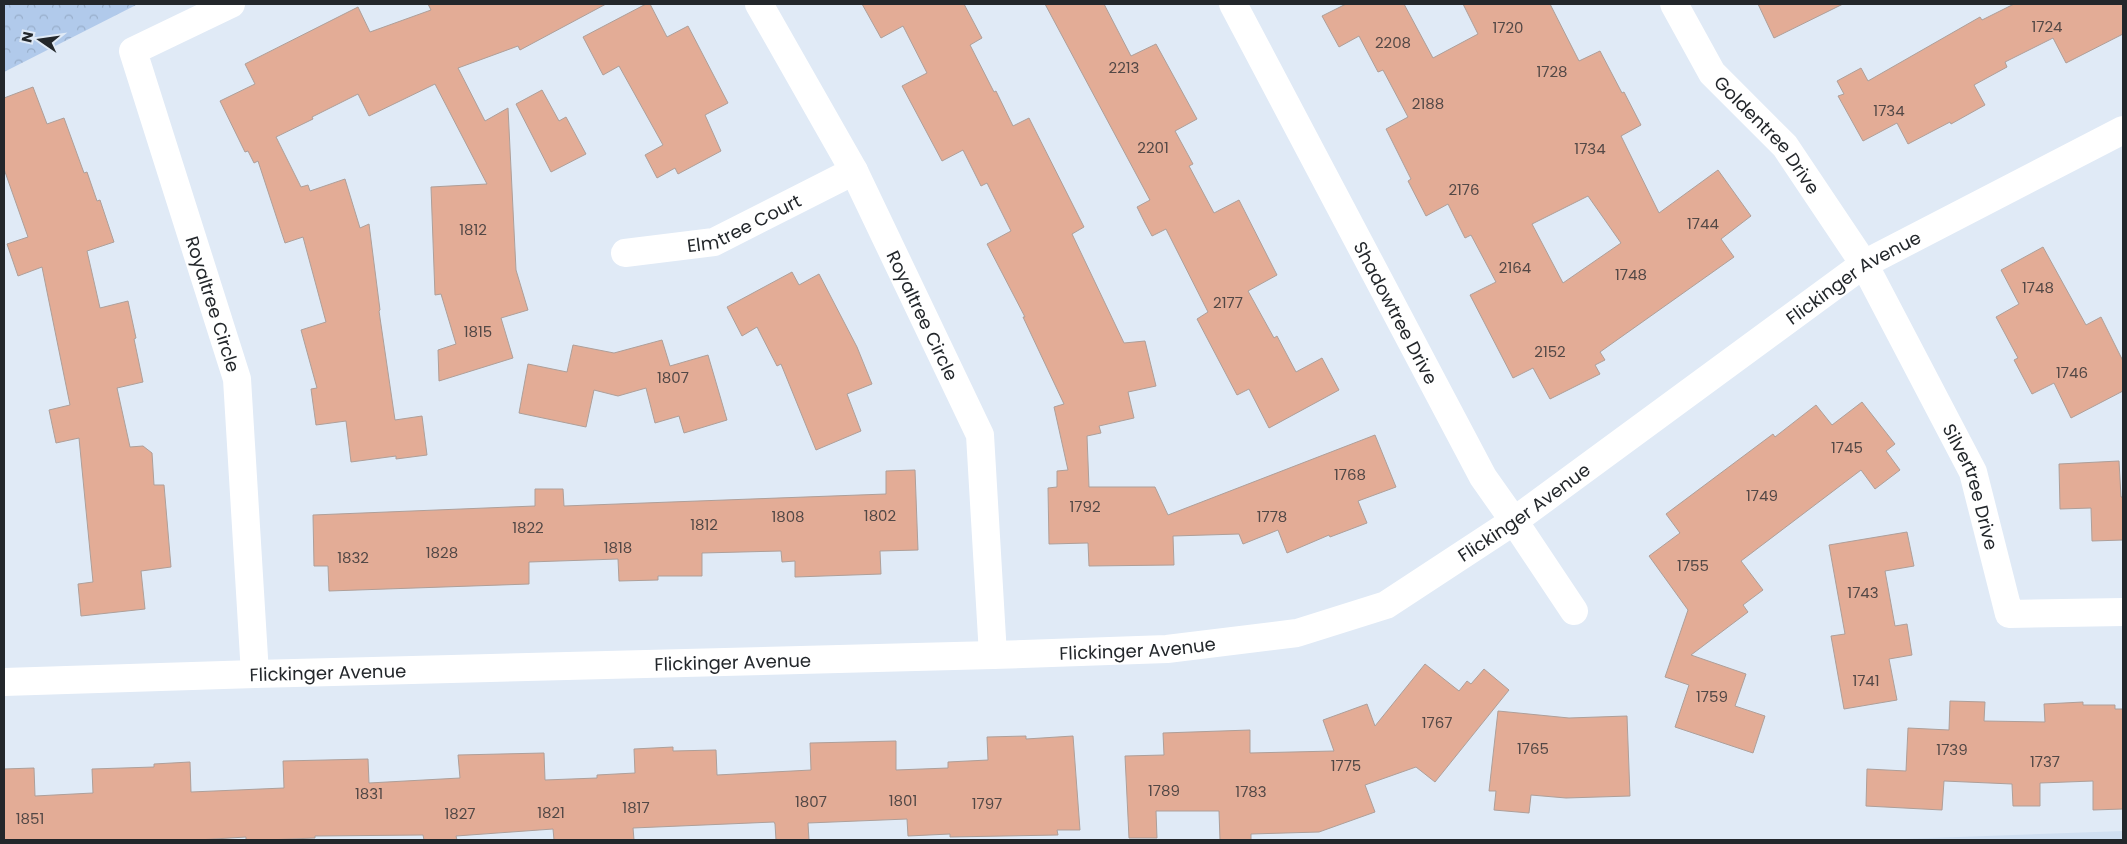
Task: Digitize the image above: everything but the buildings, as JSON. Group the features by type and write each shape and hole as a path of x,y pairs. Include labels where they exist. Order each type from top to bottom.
{"street":[{"name":"Royaltree Circle","path":"231,4 133,52 237,379 254,674"},
{"name":"Royaltree Circle","path":"759,4 854,171 980,435 993,655"},
{"name":"Shadowtree Drive","path":"1233,4 1483,477 1574,611"},
{"name":"Goldentree Drive","path":"1674,4 1712,73 1785,146 1864,264"},
{"name":"Flickinger Avenue","path":"4,682 1167,649 1297,633 1386,605 1514,520 1864,264 2123,130"},
{"name":"Elmtree Court","path":"625,253 714,242 854,171"},
{"name":"Silvertree Drive","path":"1864,264 1973,472 2009,614 2123,612"}],"shaded area":[{"path":"2123,831 2123,840 1876,840"}],"green space":[{"path":"4,4 138,4 4,72"}]}
